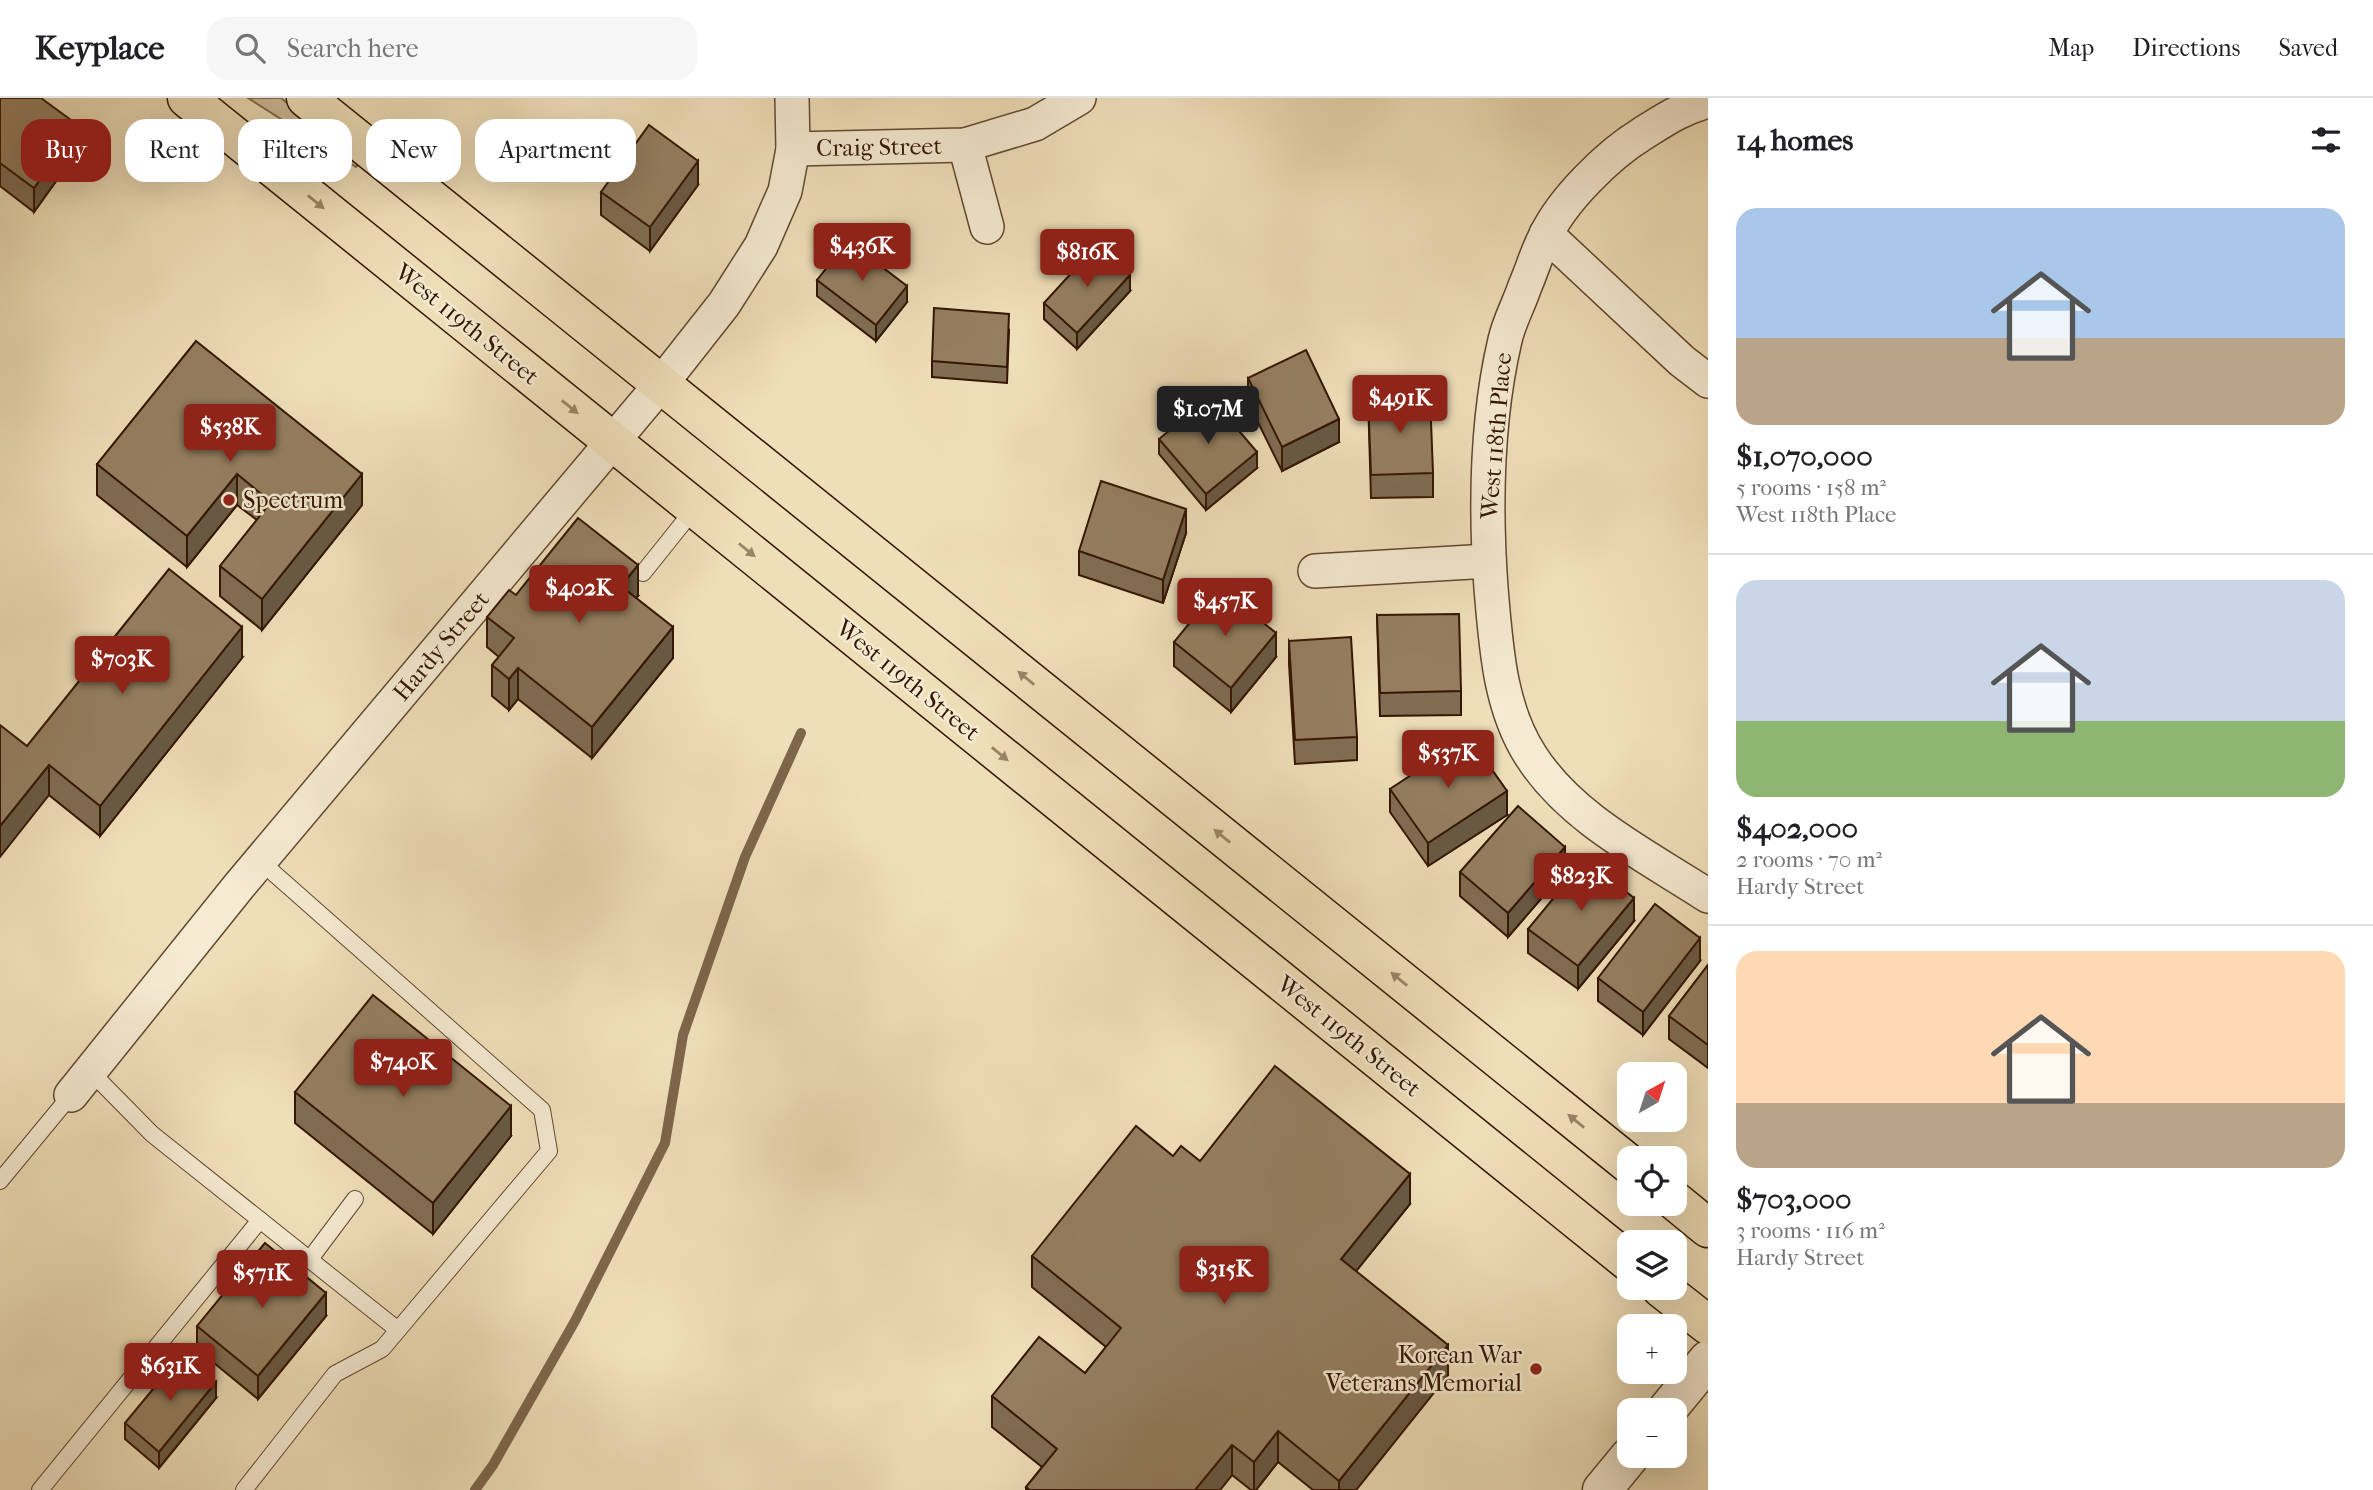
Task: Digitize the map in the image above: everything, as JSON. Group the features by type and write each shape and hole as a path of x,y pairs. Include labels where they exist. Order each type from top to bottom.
{"main road":[{"name":"West 119th Street","path":"187,98 1617,1252"},
{"path":"306,98 1617,1154"},
{"path":"1687,1211 1708,1228"},
{"path":"1676,1300 1708,1325"}],"street":[{"name":"Hardy Street","path":"80,1083 260,860 613,442 724,304 761,246 785,191 793,149 792,98"},
{"name":"Craig Street","path":"793,149 965,145 1035,124 1079,98"},
{"name":"West 118th Place","path":"1708,101 1683,108 1622,147 1578,188 1546,234 1505,337 1497,383 1487,508 1495,636 1501,676 1509,710 1530,755 1560,794 1583,814 1708,896"},
{"name":"Craig Street","path":"965,145 987,227"},
{"path":"1546,234 1682,361 1708,381"},
{"path":"1315,571 1489,561"},
{"path":"1677,1398 1708,1360"},
{"path":"1602,1490 1620,1468"}],"lane":[{"path":"643,573 695,508"},
{"path":"244,1490 335,1374 382,1349 549,1151 542,1110 260,860"},
{"path":"0,1181 80,1083 152,1134 398,1330"},
{"path":"310,1259 355,1199"},
{"path":"40,1490 260,1220"}],"shaded area":[{"path":"248,98 281,98 308,119 281,119"},
{"path":"352,154 361,161 356,167 352,164"}],"building":[{"path":"0,98 41,98 70,119 21,119 21,178 0,163"},
{"path":"649,125 698,161 650,227 601,192 608,182 636,182 636,143"},
{"path":"26,182 38,182 34,188"},
{"path":"848,241 907,286 876,325 817,280"},
{"path":"1097,245 1130,275 1077,333 1044,303"},
{"path":"934,308 1009,314 1007,367 932,361"},
{"name":"Spectrum","path":"196,341 362,474 262,599 220,566 271,502 237,474 187,536 97,464"},
{"path":"1306,350 1339,419 1282,447 1248,378"},
{"path":"1430,395 1433,473 1371,475 1368,396"},
{"path":"1210,397 1257,452 1206,494 1159,439"},
{"path":"1101,481 1186,509 1163,580 1079,551"},
{"path":"578,518 638,565 621,586 673,627 592,727 518,668 509,679 492,665 514,638 487,617 509,590 516,595"},
{"path":"169,569 242,627 100,806 49,765 0,826 0,725 27,746"},
{"path":"1219,587 1276,633 1231,688 1174,642"},
{"path":"1459,614 1461,691 1380,693 1377,615"},
{"path":"1351,637 1357,737 1295,740 1289,641"},
{"path":"1469,737 1507,791 1428,843 1390,789"},
{"path":"1518,806 1565,847 1508,913 1460,872"},
{"path":"1585,860 1634,898 1578,966 1528,929"},
{"path":"1655,904 1700,938 1643,1012 1598,978"},
{"path":"1708,965 1708,1045 1669,1016"},
{"path":"373,995 511,1106 433,1203 295,1092"},
{"path":"1275,1066 1410,1174 1341,1259 1448,1345 1339,1481 1278,1431 1254,1462 1232,1445 1195,1490 1030,1490 1026,1487 1057,1449 992,1396 1039,1337 1085,1373 1121,1328 1032,1256 1136,1126 1173,1156 1181,1146 1200,1161"},
{"path":"265,1243 326,1293 258,1376 197,1326"},
{"path":"182,1354 216,1382 159,1452 125,1423"}],"waterway":[{"path":"475,1490 493,1465 575,1321 665,1143 683,1035 745,857 801,733"}],"place":[{"name":"Spectrum","path":"229,500"},
{"name":"Korean War Veterans Memorial","path":"1536,1369"}]}
